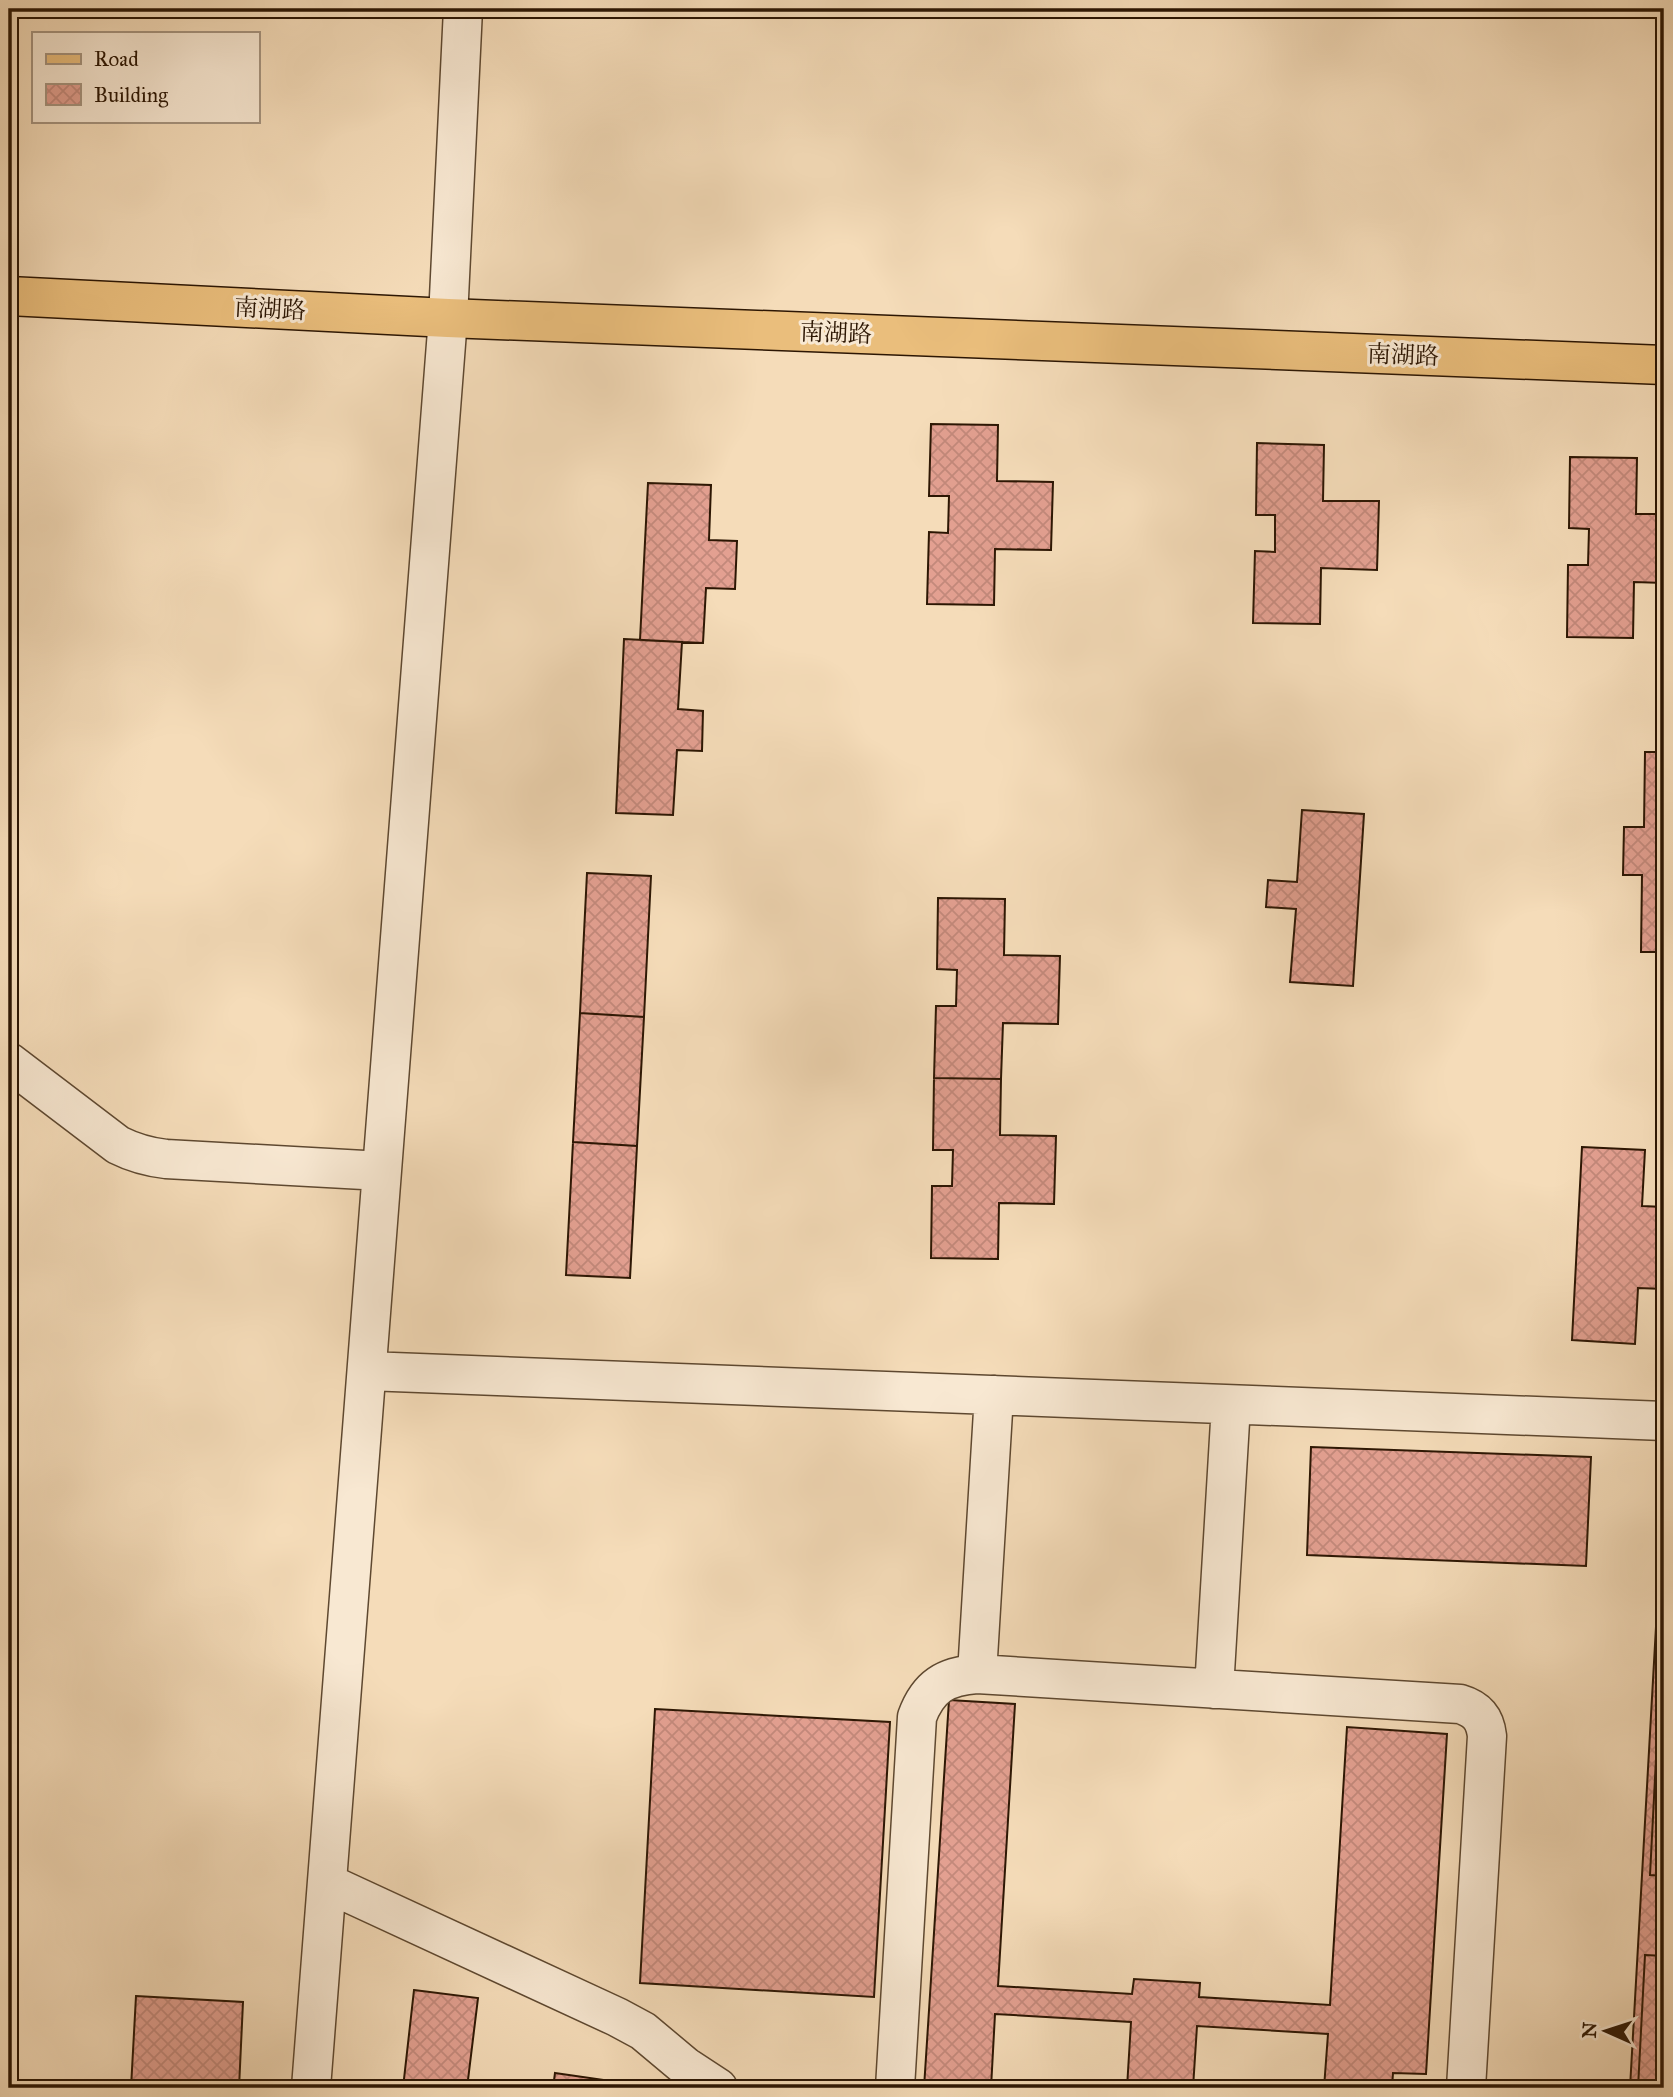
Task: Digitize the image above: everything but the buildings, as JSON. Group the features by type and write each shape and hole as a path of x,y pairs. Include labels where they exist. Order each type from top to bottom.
{"main road":[{"name":"南湖路","path":"9,296 448,318 1664,365"}],"street":[{"path":"311,2088 448,318 463,9"},
{"path":"9,1062 118,1145 141,1155 166,1159 382,1171"},
{"path":"367,1371 1664,1421"},
{"path":"977,1674 994,1395"},
{"path":"1214,1689 1231,1405"},
{"path":"895,2088 917,1717 922,1702 933,1689 946,1680 977,1674 1460,1704 1471,1707 1485,1724 1487,1736 1466,2088"},
{"path":"327,1883 617,2017 643,2031 686,2067 718,2088"}]}
